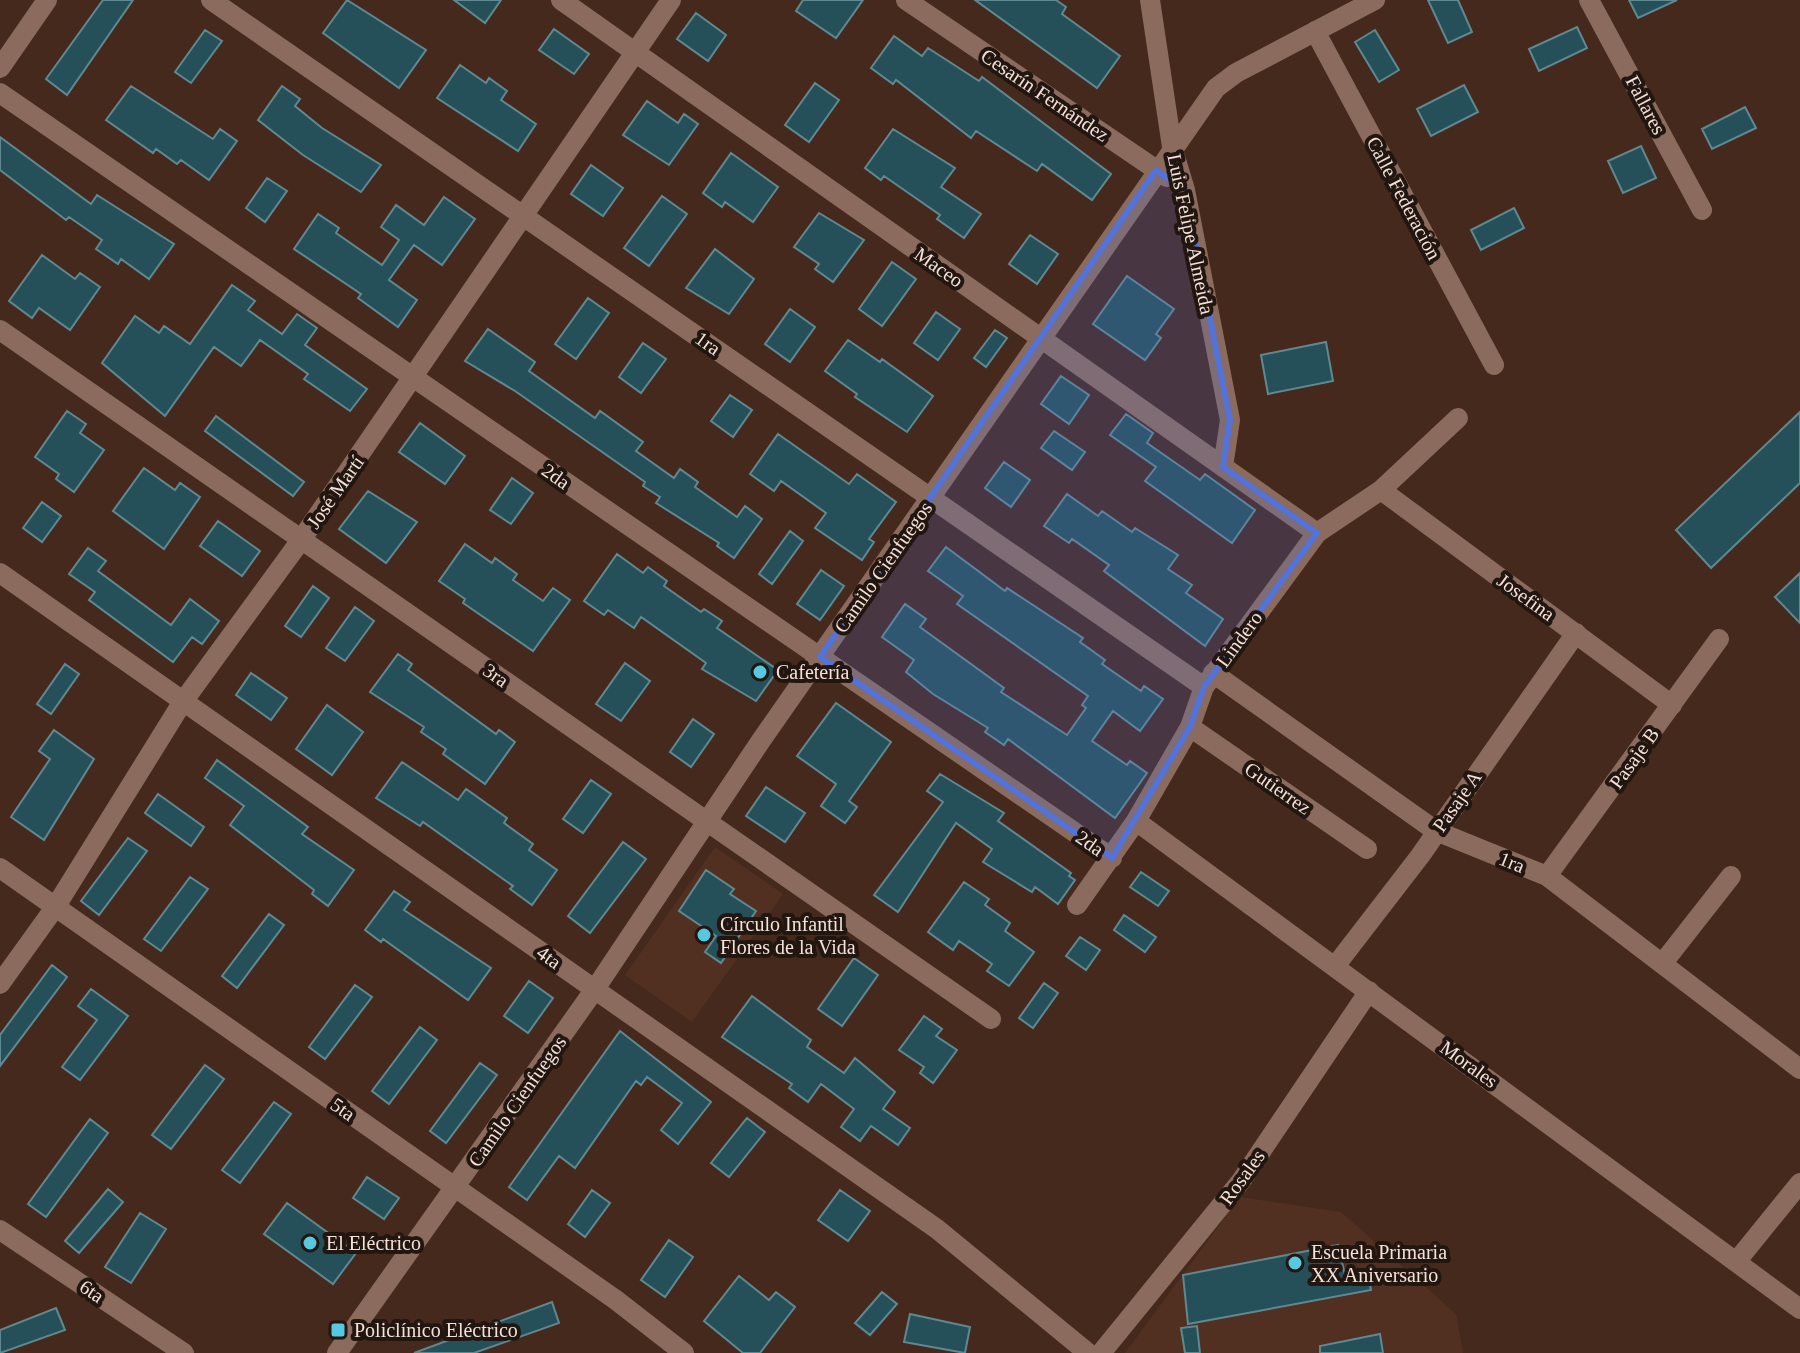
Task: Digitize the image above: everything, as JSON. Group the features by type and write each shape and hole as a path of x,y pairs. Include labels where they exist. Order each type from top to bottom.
{"street":[{"path":"0,68 47,0"},
{"name":"1ra","path":"211,0 932,498 1436,831 1547,876 1800,1069"},
{"name":"Maceo","path":"561,0 1317,533"},
{"name":"José Martí","path":"0,984 56,906 182,703 301,540 671,0"},
{"name":"Cesarín Fernández","path":"906,0 1185,190"},
{"name":"Luis Felipe Almeida","path":"1150,0 1172,147 1185,190 1230,420 1223,467"},
{"name":"Camilo Cienfuegos","path":"337,1353 595,989 706,821 1172,147 1216,88 1375,0"},
{"name":"Fallares","path":"1589,0 1702,210"},
{"name":"Calle Federación","path":"1315,31 1494,365"},
{"name":"2da","path":"0,93 1112,858"},
{"name":"3ra","path":"0,330 991,1019"},
{"name":"Lindero","path":"1077,905 1136,821 1190,727 1209,680 1317,533 1381,490 1458,418"},
{"name":"Josefina","path":"1381,490 1672,705"},
{"name":"4ta","path":"0,573 937,1229 1088,1353"},
{"name":"Pasaje A","path":"1336,965 1436,831 1576,633"},
{"name":"Pasaje B","path":"1547,876 1719,639"},
{"name":"Gutierrez","path":"1190,727 1367,849"},
{"name":"Morales","path":"1136,821 1336,965 1800,1309"},
{"name":"5ta","path":"0,868 616,1300 684,1353"},
{"path":"1662,964 1731,876"},
{"name":"Rosales","path":"1101,1353 1241,1181 1369,991"},
{"path":"1736,1262 1800,1183"},
{"name":"6ta","path":"0,1230 184,1353"}],"highlighted area":[{"path":"1156,170 1185,190 1230,420 1223,467 1317,533 1204,687 1190,727 1112,858 820,657"}],"shaded area":[{"name":"Círculo Infantil Flores de la Vida","path":"715,847 783,894 692,1022 625,975"},
{"name":"Escuela Primaria XX Aniversario","path":"1240,1197 1341,1212 1456,1314 1463,1353 1125,1353"}],"building":[{"path":"103,0 133,0 67,95 46,79"},
{"path":"347,0 426,50 399,88 323,33"},
{"path":"454,0 501,0 485,23"},
{"path":"803,0 863,0 836,38 796,11"},
{"path":"975,0 1056,0 1066,7 1062,14 1120,56 1097,88"},
{"path":"1428,0 1458,0 1472,32 1448,43"},
{"path":"1629,0 1677,0 1638,18"},
{"path":"696,13 726,35 708,61 677,39"},
{"path":"1577,27 1587,48 1539,71 1529,49"},
{"path":"554,29 589,54 574,74 539,50"},
{"path":"205,30 222,41 191,83 175,72"},
{"path":"1375,30 1399,70 1379,82 1355,42"},
{"path":"894,36 922,56 928,48 979,81 982,77 1111,174 1092,200 1042,164 1037,171 976,131 971,138 896,80 893,84 871,68"},
{"path":"460,65 486,83 489,78 507,91 501,100 536,124 518,151 437,98"},
{"path":"815,83 839,100 809,142 785,125"},
{"path":"1464,85 1478,112 1431,136 1417,109"},
{"path":"131,86 213,139 220,129 237,141 209,180 181,160 177,164 156,149 153,153 106,120"},
{"path":"282,86 300,99 295,106 322,128 381,165 361,192 303,155 258,120"},
{"path":"647,101 678,123 684,114 698,124 669,165 623,135"},
{"path":"1745,107 1756,128 1712,149 1702,129"},
{"path":"893,129 955,168 941,187 981,214 964,238 937,219 940,215 884,176 881,180 865,168"},
{"path":"0,137 91,204 97,195 174,244 149,279 121,259 118,264 96,249 102,240 69,217 66,220 0,170"},
{"path":"1641,146 1656,178 1623,193 1608,161"},
{"path":"731,153 778,187 753,222 725,202 722,207 703,193"},
{"path":"591,165 623,188 603,216 571,194"},
{"path":"267,178 287,191 265,222 246,208"},
{"path":"662,196 687,214 649,266 624,248"},
{"path":"444,197 475,219 442,265 414,245 389,280 417,300 398,327 358,298 361,294 294,249 318,214 339,228 336,233 382,265 399,240 381,227 396,205 424,225"},
{"path":"1514,208 1524,228 1481,250 1471,230"},
{"path":"819,213 864,240 833,282 815,269 819,264 794,247"},
{"path":"1030,235 1058,254 1037,284 1009,264"},
{"path":"715,249 754,279 729,314 686,288"},
{"path":"42,255 75,279 80,273 100,287 70,330 39,308 32,318 9,301"},
{"path":"892,262 916,279 882,326 859,309"},
{"path":"1127,276 1174,309 1156,334 1161,338 1145,360 1093,324"},
{"path":"232,285 255,301 248,310 282,334 297,314 317,328 305,345 367,389 350,411 304,379 308,374 260,340 241,366 214,347 165,416 102,363 135,316 159,333 164,326 190,344"},
{"path":"588,298 609,313 576,359 555,344"},
{"path":"790,309 815,327 790,362 765,344"},
{"path":"936,312 960,329 938,360 914,343"},
{"path":"488,329 535,362 529,371 595,418 600,411 643,442 636,451 674,478 680,469 698,482 695,487 737,517 745,506 762,519 734,558 717,546 719,543 656,503 660,497 643,486 645,482 515,391 465,361"},
{"path":"995,330 1007,338 986,367 974,358"},
{"path":"848,340 880,362 882,359 933,396 907,432 855,397 857,394 825,371"},
{"path":"1326,342 1333,381 1268,394 1261,355"},
{"path":"643,343 666,359 641,393 619,377"},
{"path":"1061,376 1089,395 1069,424 1041,404"},
{"path":"730,395 752,410 733,437 711,421"},
{"path":"67,411 86,424 80,433 104,450 74,492 56,479 59,474 35,457"},
{"path":"1800,412 1800,483 1711,568 1676,530"},
{"path":"1126,414 1153,433 1147,443 1200,480 1205,474 1255,510 1232,543 1145,481 1156,467 1110,435"},
{"path":"216,416 304,482 293,496 205,431"},
{"path":"420,423 465,456 445,484 399,452"},
{"path":"1054,431 1085,452 1072,470 1041,448"},
{"path":"778,434 849,484 857,474 896,502 869,539 874,542 862,560 815,528 826,513 781,481 774,491 750,474"},
{"path":"1004,462 1030,480 1011,507 985,488"},
{"path":"144,468 175,490 180,483 200,497 164,549 113,511"},
{"path":"512,478 533,493 511,524 490,510"},
{"path":"368,491 417,522 386,563 339,529"},
{"path":"1067,494 1098,516 1102,511 1132,532 1135,528 1178,555 1168,569 1192,585 1186,593 1223,619 1205,646 1104,571 1109,565 1072,539 1069,543 1044,526"},
{"path":"42,502 61,516 42,542 23,528"},
{"path":"218,521 260,551 242,576 200,546"},
{"path":"790,531 803,541 772,584 759,574"},
{"path":"465,544 492,563 495,558 517,574 513,580 543,601 553,588 570,600 533,651 463,603 465,599 439,581"},
{"path":"946,547 1005,591 1007,588 1083,638 1080,642 1105,660 1102,664 1141,691 1144,686 1163,699 1140,731 1113,711 1092,741 1127,765 1130,761 1147,773 1115,818 1008,739 1004,745 985,732 988,728 933,694 906,672 914,660 882,637 905,604 926,619 920,627 1004,688 1001,692 1067,735 1086,708 1082,705 1088,696 957,604 963,596 928,571"},
{"path":"88,548 106,561 98,571 171,625 190,599 219,621 202,644 192,637 173,662 89,600 95,592 69,574"},
{"path":"617,554 643,573 648,567 667,581 664,586 701,612 704,609 722,621 717,628 778,670 756,701 702,669 706,663 641,617 634,628 608,610 604,615 584,601"},
{"path":"821,570 844,586 820,620 797,604"},
{"path":"1800,573 1800,623 1775,597"},
{"path":"313,586 329,598 301,637 285,626"},
{"path":"355,607 374,621 345,661 326,648"},
{"path":"398,654 412,664 408,670 496,734 499,730 515,742 485,784 443,754 446,749 421,732 424,727 370,692"},
{"path":"625,663 650,681 621,721 596,704"},
{"path":"65,664 79,674 51,714 37,704"},
{"path":"251,673 287,698 271,720 236,695"},
{"path":"836,703 891,742 849,801 857,807 845,823 821,806 836,784 797,756"},
{"path":"327,705 363,732 332,775 296,749"},
{"path":"693,719 714,734 691,767 670,752"},
{"path":"54,730 94,759 44,840 11,817 50,759 39,751"},
{"path":"217,760 308,827 302,834 354,870 328,906 312,894 314,890 230,825 244,806 205,778"},
{"path":"402,762 458,800 466,789 507,818 504,823 533,844 529,850 557,870 532,905 510,889 513,886 423,822 420,826 376,798"},
{"path":"940,774 1004,813 998,821 1071,873 1069,876 1075,880 1058,904 1035,887 1032,892 983,862 992,849 956,823 898,912 874,895 943,802 927,791"},
{"path":"591,780 611,794 583,833 563,819"},
{"path":"766,787 805,813 785,842 746,816"},
{"path":"158,794 204,827 191,846 145,813"},
{"path":"128,838 147,851 99,915 81,901"},
{"path":"623,842 646,859 590,933 568,916"},
{"path":"706,870 734,889 730,894 756,911 721,963 705,952 716,936 679,911"},
{"path":"1141,872 1169,891 1158,906 1130,887"},
{"path":"190,877 208,889 161,951 144,939"},
{"path":"964,882 989,899 985,905 1010,923 1005,931 1034,952 1009,986 987,971 992,964 959,941 953,950 928,932"},
{"path":"394,891 410,902 404,910 491,968 468,1000 383,939 381,942 365,930"},
{"path":"269,914 284,925 237,988 222,976"},
{"path":"1124,915 1156,937 1145,952 1114,930"},
{"path":"1080,937 1100,950 1086,970 1066,956"},
{"path":"854,958 878,975 842,1026 818,1009"},
{"path":"52,965 67,977 0,1066 0,1035"},
{"path":"529,981 553,998 528,1033 504,1016"},
{"path":"1044,983 1058,993 1033,1028 1019,1018"},
{"path":"355,985 372,997 325,1059 309,1047"},
{"path":"91,989 128,1016 80,1080 62,1067 97,1020 78,1006"},
{"path":"752,996 811,1040 807,1047 844,1073 855,1058 895,1092 883,1109 910,1128 898,1145 871,1126 860,1141 841,1127 854,1109 821,1084 808,1102 789,1088 792,1084 722,1037"},
{"path":"924,1016 942,1029 936,1036 957,1050 933,1083 920,1073 924,1067 899,1050"},
{"path":"420,1027 437,1040 389,1104 372,1091"},
{"path":"620,1031 711,1102 678,1144 661,1130 682,1103 647,1077 641,1085 636,1081 575,1168 559,1156 527,1200 509,1187"},
{"path":"480,1063 497,1075 446,1143 430,1131"},
{"path":"205,1065 224,1079 171,1149 152,1135"},
{"path":"274,1102 291,1114 240,1183 222,1170"},
{"path":"747,1118 765,1132 729,1177 711,1163"},
{"path":"90,1119 108,1133 46,1217 28,1204"},
{"path":"367,1177 399,1198 384,1219 353,1198"},
{"path":"108,1189 123,1202 79,1253 65,1241"},
{"path":"592,1190 610,1203 585,1237 568,1224"},
{"path":"840,1190 870,1211 848,1241 818,1220"},
{"name":"El Eléctrico","path":"287,1203 356,1253 333,1284 264,1234"},
{"path":"140,1213 166,1229 131,1283 105,1267"},
{"path":"669,1240 693,1257 665,1297 641,1280"},
{"path":"1338,1245 1345,1275 1367,1271 1371,1290 1188,1324 1183,1275"},
{"path":"739,1276 769,1300 776,1292 795,1307 760,1353 743,1353 704,1321"},
{"path":"882,1292 897,1304 870,1335 855,1323"},
{"path":"552,1302 559,1323 474,1353 414,1353"},
{"path":"56,1308 65,1330 0,1353 0,1330"},
{"path":"910,1314 970,1327 965,1353 904,1342"},
{"path":"1197,1326 1200,1353 1185,1353 1181,1328"},
{"path":"1380,1334 1383,1353 1320,1353 1320,1346"}],"place":[{"name":"Cafetería","path":"760,672"},
{"name":"Círculo Infantil Flores de la Vida","path":"704,935"},
{"name":"El Eléctrico","path":"310,1243"},
{"name":"Escuela Primaria XX Aniversario","path":"1295,1263"},
{"name":"Policlínico Eléctrico","path":"338,1330"}]}
